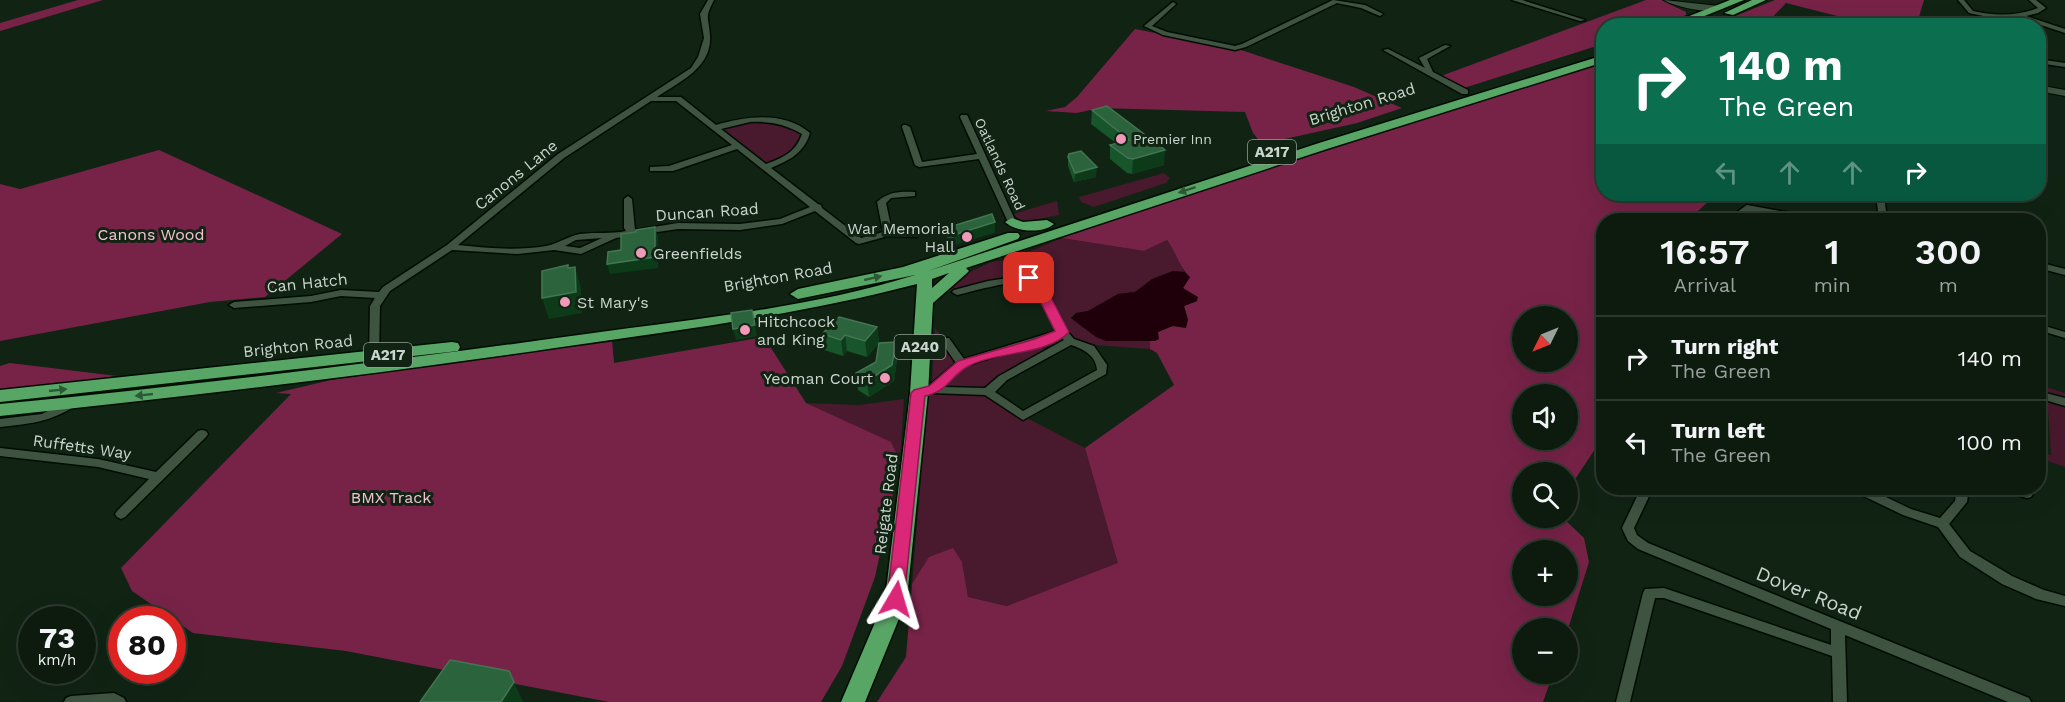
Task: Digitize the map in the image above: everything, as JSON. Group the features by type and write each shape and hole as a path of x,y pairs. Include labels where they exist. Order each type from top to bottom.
{"highway":[{"path":"1703,18 1719,8 1739,0"},
{"path":"1711,18 1761,0"},
{"name":"Brighton Road","path":"1,421 71,403 692,323 892,287 917,271 1021,226 1047,224 1596,50"},
{"name":"Brighton Road","path":"0,396 371,363 692,312 981,259 1323,146 1416,119 1596,61"},
{"path":"1016,228 1039,239"},
{"path":"892,287 912,289 925,302 950,278 981,259"},
{"name":"A240","path":"917,271 925,302"},
{"name":"Reigate Road","path":"853,702 896,599 926,391 925,302"}],"street":[{"name":"Canons Lane","path":"382,295 386,289 450,247 521,191 546,166 694,69 702,57 707,38 703,14 711,0"},
{"path":"1317,0 1328,4"},
{"path":"1173,4 1147,26 1165,34 1234,48 1244,46 1337,0 1363,6 1380,14"},
{"path":"1515,0 1582,20"},
{"path":"1667,0 1695,7 1719,8"},
{"path":"1667,0 1689,10 1692,18"},
{"path":"1961,0 1966,8 1976,14 2016,14 2035,12 2043,8 2032,0"},
{"path":"2016,14 2028,18"},
{"path":"2046,24 2065,31"},
{"path":"1434,76 1423,58 1447,46"},
{"path":"1386,50 1465,92"},
{"path":"2046,62 2065,65"},
{"path":"2046,89 2065,93"},
{"path":"662,92 678,99 860,241 888,233 914,235"},
{"path":"647,100 678,99"},
{"name":"Oatlands Road","path":"963,117 1016,228"},
{"path":"714,128 737,121 765,119 790,122 806,133 803,145 793,156 767,167"},
{"path":"906,127 920,165 982,156"},
{"path":"653,170 690,164 738,146"},
{"path":"888,233 881,202 889,196 912,194"},
{"path":"627,199 629,228 632,234"},
{"name":"Duncan Road","path":"450,247 478,250 555,247 585,236 614,236 678,226 750,225 782,221 818,207"},
{"path":"1741,213 1747,208 1774,213"},
{"path":"2046,267 2065,272"},
{"path":"957,292 988,284 1029,278 1038,283 1066,337"},
{"name":"Can Hatch","path":"234,305 341,293 382,295"},
{"path":"371,363 375,306 382,295"},
{"path":"2046,329 2065,335"},
{"path":"988,392 1003,378 1047,352 1066,337"},
{"path":"1066,337 1090,348 1102,365 1102,372 1023,416 988,392 926,391 962,364 1066,337"},
{"path":"945,340 962,364"},
{"path":"1037,343 1047,352"},
{"path":"2046,396 2065,402"},
{"path":"121,513 202,434"},
{"name":"Ruffetts Way","path":"0,453 98,463 159,477"},
{"name":"Dover Road","path":"1644,495 1628,528 1637,543 2023,702"},
{"path":"1872,495 1908,512 1942,524 1959,548 1979,564 2023,588 2065,602"},
{"path":"1942,524 1961,502 1962,495"},
{"path":"1623,702 1650,593 1664,593 1839,653"},
{"path":"1838,627 1840,702"},
{"path":"70,702 114,699 119,702"}],"shaded area":[{"path":"765,119 806,133 803,145 767,167 714,128"},
{"path":"1164,173 1170,178 1166,183 1094,207 1081,202 1079,197"},
{"path":"1057,201 1059,215 1022,222 1013,214"},
{"path":"1062,238 1144,251 1167,240 1178,254 1184,272 1173,271 1159,276 1135,292 1118,294 1088,311 1076,313 1071,318 1100,337 1116,340 1150,339 1150,349 1094,345 1073,337 1042,278 1022,274 941,293 955,279 991,262 1012,259"},
{"path":"1173,271 1184,272 1190,277 1183,288 1198,297 1197,301 1184,306 1188,320 1186,328 1172,326 1158,332 1159,339 1155,341 1106,341 1096,337 1071,318 1076,313 1088,311 1118,294 1135,292 1152,279"},
{"path":"935,328 963,364 1037,343 1047,352 989,391 1023,416 1085,448 1119,564 1008,606 968,597 962,562 912,584 928,396 934,390 932,383"},
{"path":"2046,387 2065,393 2065,467 2046,460 2046,454 2051,455 2048,411 2046,410"},
{"path":"904,399 900,461 891,443 806,403 859,405"}],"green space":[{"path":"78,0 103,0 0,31 0,23"},
{"path":"1646,0 1661,0 1686,12 1686,15 1678,18 1597,18"},
{"path":"1775,0 1924,0 1919,18 1845,18 1786,3 1772,18 1730,18"},
{"path":"1596,19 1596,46 1464,88 1441,76"},
{"path":"1135,29 1241,50 1354,87 1402,108 1357,123 1262,144 1253,133 1245,112 1099,108 1077,113 1046,111 1065,107 1077,97"},
{"path":"1596,64 1596,201 1709,201 1696,213 1596,213 1596,448 1578,475 1578,462 1512,462 1512,528 1574,528 1584,538 1589,562 1578,597 1578,540 1512,540 1512,606 1575,606 1571,618 1512,618 1512,684 1549,684 1543,702 877,702 906,657 912,584 929,557 953,548 962,562 968,597 1007,606 1118,563 1085,448 1174,385 1157,353 1150,349 1150,339 1155,341 1158,332 1188,320 1184,306 1197,301 1183,288 1190,277 1167,240 1144,251 1062,238 1283,163"},
{"name":"Canons Wood","path":"159,150 342,234 265,297 210,302 0,341 0,184 20,189"},
{"name":"BMX Track","path":"764,337 806,403 891,442 900,461 875,577 842,666 821,702 609,702 346,651 193,633 186,628 186,606 154,606 132,591 121,568 291,394 276,393 331,380 612,340 614,363"},
{"path":"10,363 117,376 0,392 0,366"}],"building":[{"path":"1107,106 1165,150 1133,159 1110,145 1129,140 1092,110"},
{"path":"1081,151 1097,167 1075,173 1068,157 1069,154"},
{"path":"992,214 995,222 954,235 946,228"},
{"path":"655,227 655,257 607,264 608,252 621,250 621,234"},
{"path":"568,265 568,268 575,267 576,292 542,298 542,271"},
{"path":"752,310 755,325 733,329 731,313"},
{"path":"839,317 877,327 865,341 845,335 841,340 822,334"},
{"path":"896,342 892,365 867,381 856,373 876,362 879,343"},
{"path":"450,660 509,671 514,682 501,702 420,702"}],"place":[{"name":"Premier Inn","path":"1121,139"},
{"name":"War Memorial Hall","path":"967,237"},
{"name":"Greenfields","path":"641,253"},
{"name":"St Mary's","path":"565,302"},
{"name":"Hitchcock and King","path":"745,330"},
{"name":"Yeoman Court","path":"885,378"}],"route":[{"path":"896,599 910,490 919,393 934,390 962,364 1037,343 1062,332 1038,283 1029,278"}]}
